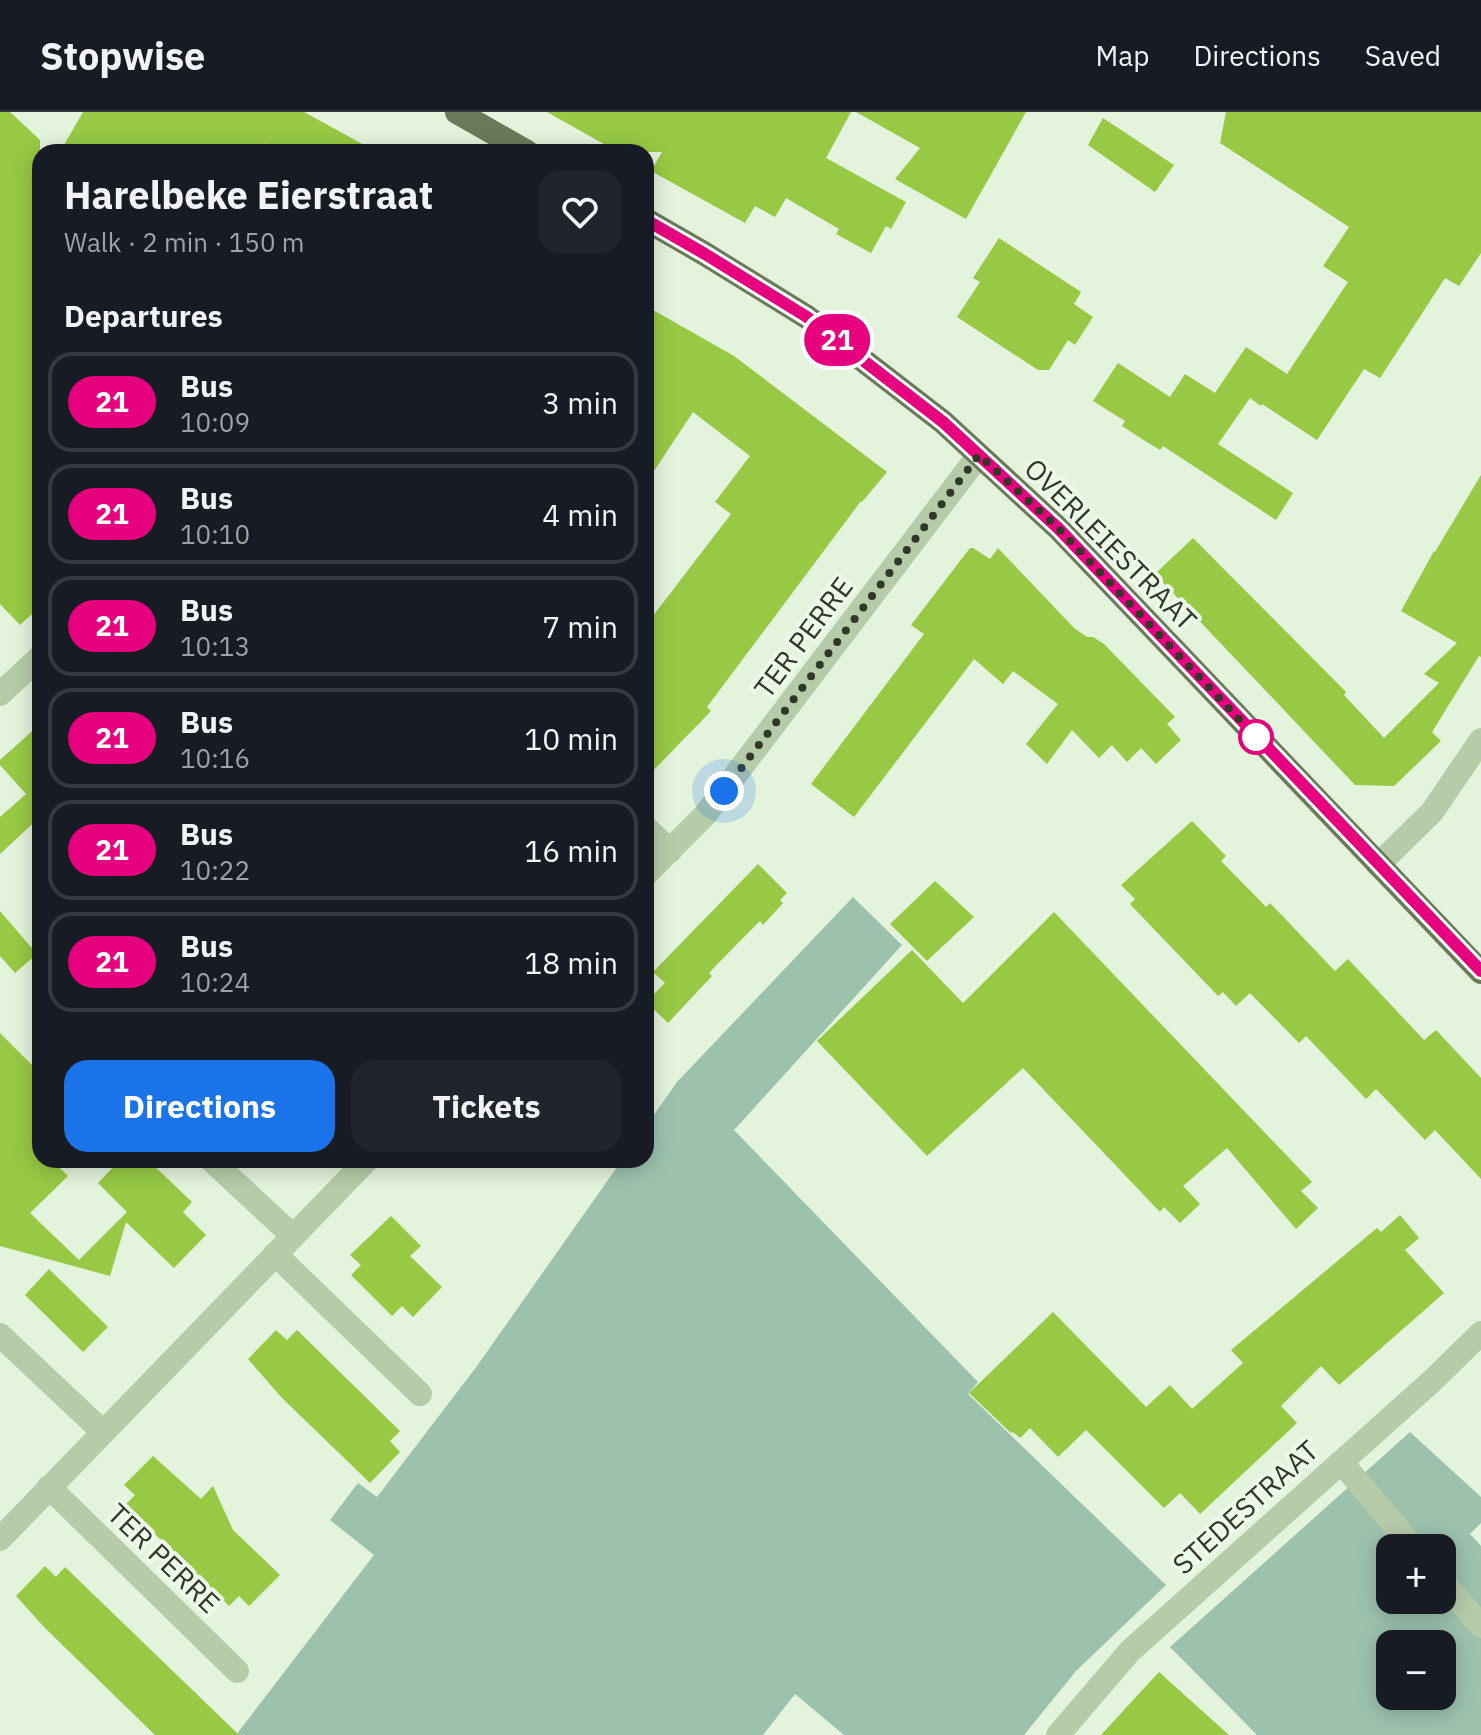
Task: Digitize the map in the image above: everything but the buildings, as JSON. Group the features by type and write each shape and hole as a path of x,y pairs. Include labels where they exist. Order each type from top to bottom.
{"main road":[{"path":"457,112 513,144"},
{"name":"OVERLEIESTRAAT","path":"654,225 807,317 943,422 1059,529 1481,972"}],"street":[{"name":"TER PERRE","path":"654,866 705,815 979,455"},
{"path":"0,694 32,664"},
{"path":"1378,865 1432,812 1481,740"},
{"path":"654,836 670,851"},
{"path":"220,1168 293,1236"},
{"path":"0,1539 359,1168"},
{"path":"275,1254 420,1394"},
{"name":"STEDESTRAAT","path":"1058,1735 1130,1651 1432,1381 1481,1333"},
{"path":"0,1335 103,1432"},
{"path":"1341,1462 1402,1534"},
{"name":"TER PERRE","path":"49,1487 237,1671"},
{"path":"1456,1597 1481,1626"}],"green space":[{"path":"853,897 902,945 734,1130 978,1382 968,1394 1166,1585 1076,1671 1024,1735 844,1735 795,1694 763,1735 236,1735 374,1555 330,1520 358,1483 377,1497 477,1366 616,1168 654,1168 654,1115 677,1082"},
{"path":"1410,1432 1481,1497 1481,1523 1470,1534 1481,1546 1481,1735 1257,1735 1170,1647"}],"bus line":[{"name":"21","path":"654,225 807,317 943,422 1059,529 1481,971"}],"route":[{"path":"724,791 979,455 1059,529 1256,737"}]}
